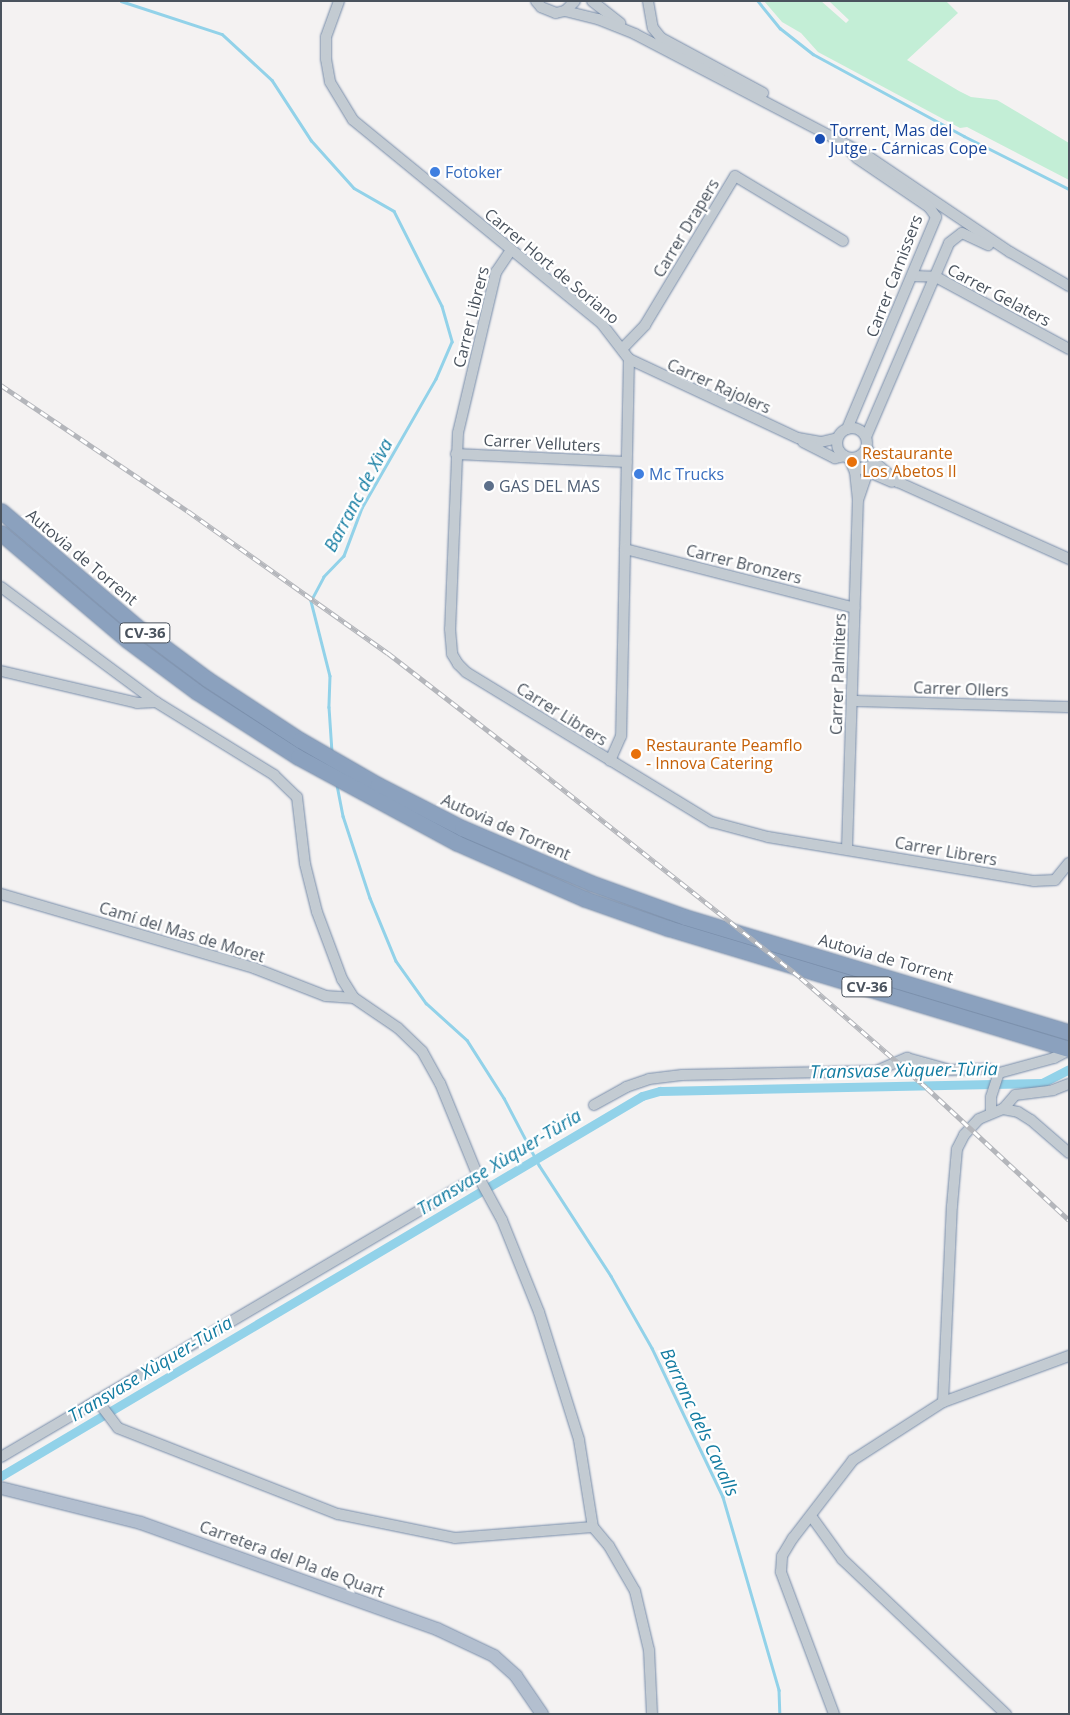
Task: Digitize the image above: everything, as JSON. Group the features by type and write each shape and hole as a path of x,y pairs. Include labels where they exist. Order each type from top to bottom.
{"highway":[{"path":"1,503 70,571"},
{"name":"Autovia de Torrent","path":"1,511 136,626 207,679 300,740 378,785 513,852 685,917 1069,1032"},
{"name":"Autovia de Torrent","path":"1,533 127,640 197,692 298,757 376,802 457,843 585,898 711,942 1068,1048"},
{"path":"1,541 53,587 127,640"}],"main road":[{"name":"Carretera del Pla de Quart","path":"1,1488 141,1523 193,1540 461,1639 494,1656 516,1676 542,1714"}],"street":[{"name":"Carrer Hort de Soriano","path":"339,1 326,37 326,59 330,82 338,100 353,120 602,324 623,348 629,359 621,736 610,761"},
{"path":"536,1 548,12 564,11 598,19 635,34 843,143 874,160 1022,260"},
{"path":"564,11 575,1"},
{"path":"592,1 635,34"},
{"path":"648,1 653,28 661,38 764,94 793,117"},
{"name":"Carrer Carnissers","path":"838,438 847,428 935,222 934,212 857,158 843,143"},
{"name":"Carrer Drapers","path":"623,348 645,325 735,176 843,241"},
{"path":"866,437 949,243 962,233 1022,260 1069,286"},
{"name":"Carrer Librers","path":"511,250 496,272 456,454 452,654 466,672 712,822 768,836 1034,881 1048,882 1061,875 1069,863"},
{"name":"Carrer Gelaters","path":"913,276 936,277 1069,349"},
{"name":"Carrer Rajolers","path":"629,359 798,438 835,458 849,458 857,466 884,479 898,482 1069,559"},
{"path":"838,438 839,450 849,458 861,456 869,452 866,437 858,429 847,428"},
{"name":"Carrer Rajolers","path":"798,438 821,442 838,438"},
{"name":"Carrer Rajolers","path":"869,452 898,482"},
{"name":"Carrer Palmiters","path":"858,500 865,488 869,472 869,452"},
{"name":"Carrer Velluters","path":"456,454 627,462"},
{"name":"Carrer Palmiters","path":"847,849 858,500 855,472 849,458"},
{"path":"865,488 884,479"},
{"name":"Carrer Bronzers","path":"625,549 855,608"},
{"path":"1,587 156,702 274,775 297,798 305,864 317,912 342,979 354,998 398,1028 422,1051 440,1082 480,1180 502,1220 539,1312 579,1440 593,1526 609,1546 635,1591 649,1650 652,1714"},
{"path":"1,671 137,703 156,702"},
{"name":"Carrer Ollers","path":"853,701 1069,707"},
{"name":"Camí del Mas de Moret","path":"1,894 254,968 326,996 354,998"},
{"path":"594,1105 626,1087 649,1079 682,1075 876,1071 907,1058 950,1070 988,1069 999,1073 1054,1058 1068,1048"},
{"path":"990,1112 991,1097 999,1073"},
{"path":"1003,1109 1015,1095 1053,1090 1069,1084"},
{"path":"943,1402 957,1150 964,1135 978,1119 990,1112 1003,1109 1031,1120 1069,1153"},
{"path":"1,1458 97,1400 480,1180"},
{"path":"834,1714 781,1572 782,1556 853,1460 943,1402 1069,1356"},
{"path":"97,1400 118,1428 314,1506 428,1534 454,1538 593,1526"},
{"path":"811,1516 842,1558 1006,1714"}],"green space":[{"path":"764,1 821,1 846,23 849,20 829,1 946,1 958,13 907,60 971,97 997,100 1069,143 1069,180 967,127 960,128 818,52 801,33 782,22"}],"waterway":[{"name":"Barranc de Xiva","path":"121,1 222,34 272,80 311,140 354,188 394,211 442,306 452,342 436,379 362,508 344,556 324,577 311,601 330,676 329,707 332,752"},
{"path":"758,1 780,28 813,54 964,136 1069,189"},
{"name":"Barranc dels Cavalls","path":"337,785 343,816 370,898 396,961 426,1003 467,1040 504,1098 539,1165 611,1276 652,1348 723,1497 779,1690 780,1714"},
{"name":"Transvase Xùquer-Tùria","path":"1,1476 642,1096 660,1091 1042,1083 1069,1069"}],"railway":[{"path":"1,385 188,511 388,653 530,763 801,978 927,1088 1069,1220"}],"place":[{"name":"Torrent, Mas del Jutge - Cárnicas Cope","path":"820,139"},
{"name":"Fotoker","path":"435,172"},
{"name":"Restaurante Los Abetos II","path":"852,462"},
{"name":"Mc Trucks","path":"639,474"},
{"name":"GAS DEL MAS","path":"489,486"},
{"name":"Restaurante Peamflo - Innova Catering","path":"636,754"}]}
